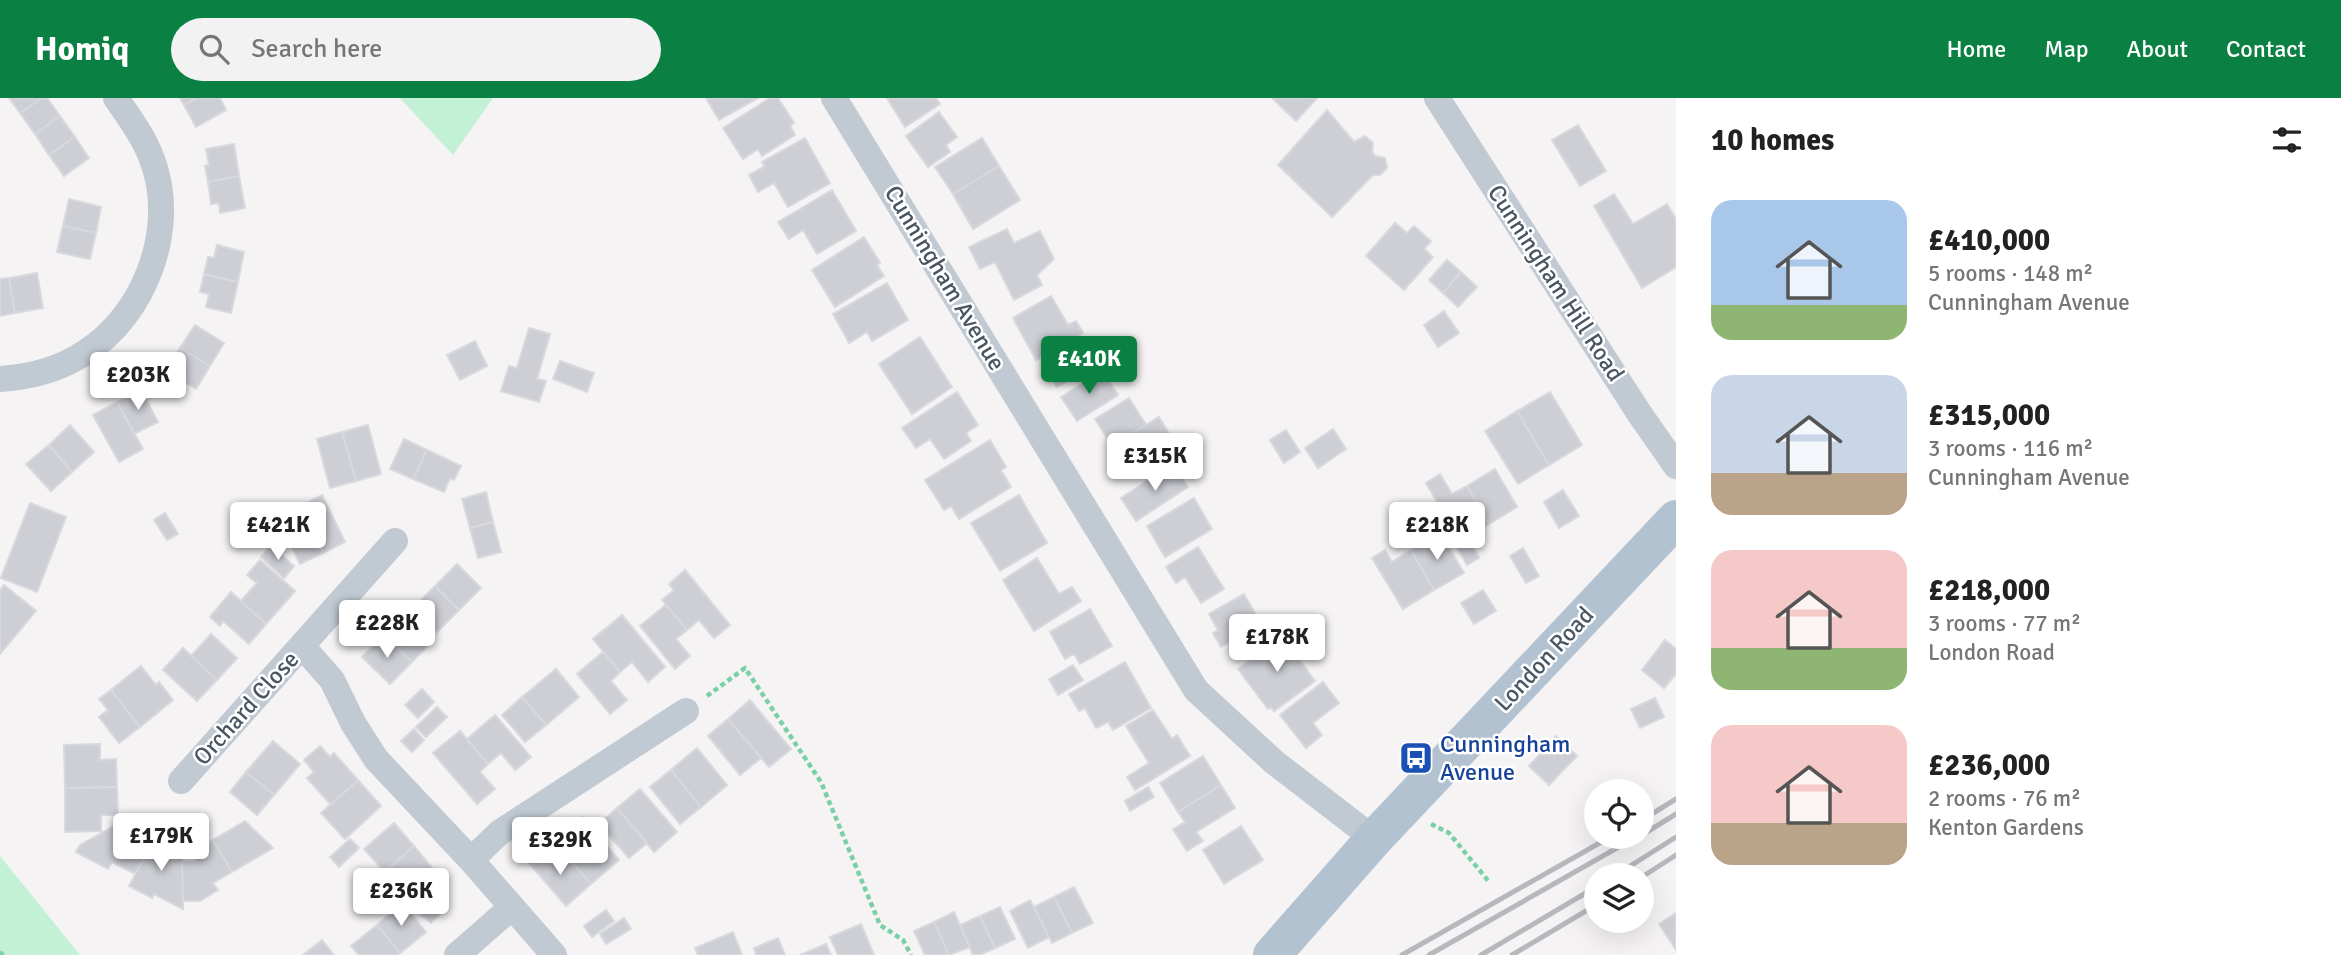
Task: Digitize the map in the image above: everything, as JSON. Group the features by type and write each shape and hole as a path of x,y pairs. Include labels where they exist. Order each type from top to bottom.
{"main road":[{"name":"London Road","path":"1272,955 1374,839 1676,519"}],"street":[{"path":"0,379 46,372 87,352 120,323 144,286 157,248 162,206 156,170 144,139 116,98"},
{"name":"Cunningham Avenue","path":"834,98 1196,690 1275,762 1374,839"},
{"name":"Cunningham Hill Road","path":"1437,98 1639,413 1676,466"},
{"name":"Orchard Close","path":"181,781 395,541"},
{"path":"302,646 332,680 376,759 471,860 554,955"},
{"path":"471,860 499,833 686,711"},
{"path":"457,955 512,907"}],"path":[{"path":"686,711 745,668 821,782 880,925 903,940 911,955"},
{"path":"1449,833 1490,883"}],"green space":[{"path":"400,98 493,98 453,155"},
{"path":"0,856 80,955 0,955"}],"building":[{"path":"9,98 42,98 20,113"},
{"path":"42,98 47,98 60,116 35,134 20,113"},
{"path":"180,98 197,98 184,105"},
{"path":"197,98 220,98 226,110 196,127 184,105"},
{"path":"706,98 758,98 719,120"},
{"path":"770,98 778,98 794,123 790,126 795,135 762,156 758,149 743,159 723,128"},
{"path":"887,98 936,98 940,104 905,127"},
{"path":"1272,98 1317,98 1296,121"},
{"path":"1327,110 1354,142 1365,136 1373,143 1372,151 1375,156 1385,158 1387,168 1380,175 1373,175 1332,217 1278,165"},
{"path":"939,112 957,137 946,145 950,152 928,167 906,136"},
{"path":"60,116 75,137 49,155 35,134"},
{"path":"1578,125 1606,171 1580,186 1552,140"},
{"path":"75,137 89,158 64,176 49,155"},
{"path":"805,138 830,183 788,207 774,183 758,192 749,175 765,166 762,162"},
{"path":"982,138 999,166 953,194 935,167"},
{"path":"234,144 239,176 208,182 206,149"},
{"path":"999,166 1020,200 973,229 953,194"},
{"path":"239,176 245,208 220,213 219,203 211,204 208,182"},
{"path":"832,190 856,231 817,254 803,230 789,239 778,222"},
{"path":"1614,194 1633,224 1667,204 1676,219 1676,267 1642,288 1594,206"},
{"path":"69,199 101,207 96,233 63,226"},
{"path":"1395,223 1407,233 1414,226 1431,241 1424,249 1433,257 1404,290 1366,256"},
{"path":"63,226 96,233 90,259 57,252"},
{"path":"1007,229 1014,243 1040,231 1054,259 1037,275 1042,285 1014,300 995,262 980,269 969,247"},
{"path":"864,237 880,263 877,265 884,276 835,307 812,270"},
{"path":"217,245 244,252 238,282 204,274 208,257 214,258"},
{"path":"1447,260 1461,272 1443,293 1429,280"},
{"path":"1461,272 1477,287 1458,307 1443,293"},
{"path":"37,273 43,308 15,313 9,278"},
{"path":"204,274 238,282 231,313 206,307 209,294 200,292"},
{"path":"9,278 15,313 0,316 0,279"},
{"path":"887,283 908,320 872,341 867,332 849,343 833,314"},
{"path":"1051,296 1068,325 1076,321 1083,333 1036,360 1013,318"},
{"path":"1444,311 1459,333 1438,347 1424,325"},
{"path":"195,325 224,343 210,366 180,348"},
{"path":"529,328 550,334 537,379 546,381 539,402 501,391 509,366 517,368"},
{"path":"920,337 952,387 912,414 879,364"},
{"path":"1080,340 1095,366 1057,387 1042,361"},
{"path":"475,341 487,366 460,380 447,355"},
{"path":"180,348 210,366 196,389 166,371"},
{"path":"560,361 594,373 587,392 553,379"},
{"path":"1102,371 1118,395 1077,421 1061,397"},
{"path":"141,390 158,422 134,434 117,402"},
{"path":"957,392 978,425 966,433 971,441 944,459 930,439 916,448 902,428"},
{"path":"1550,392 1582,445 1549,465 1517,411"},
{"path":"1129,398 1146,425 1112,446 1095,419"},
{"path":"117,402 143,449 119,462 93,415"},
{"path":"1517,411 1549,465 1518,484 1485,431"},
{"path":"1159,417 1174,442 1127,472 1112,446"},
{"path":"70,425 94,452 72,472 49,445"},
{"path":"368,425 381,474 356,481 342,432"},
{"path":"1333,429 1346,449 1318,468 1305,448"},
{"path":"1286,430 1300,452 1284,463 1270,440"},
{"path":"342,432 356,481 330,488 317,439"},
{"path":"404,439 427,450 413,479 390,469"},
{"path":"990,440 1006,467 1001,470 1011,487 959,519 951,506 944,510 925,480"},
{"path":"49,445 72,472 51,491 26,464"},
{"path":"427,450 461,466 454,480 450,478 444,492 413,479"},
{"path":"1173,464 1188,487 1136,521 1121,498"},
{"path":"1495,469 1517,507 1489,524 1467,486"},
{"path":"1440,474 1452,494 1467,486 1489,524 1467,537 1479,558 1467,565 1455,544 1460,541 1426,483"},
{"path":"1563,490 1579,516 1559,528 1544,502"},
{"path":"486,492 493,522 470,528 462,499"},
{"path":"322,495 345,542 323,553 299,507"},
{"path":"1019,495 1047,543 1000,571 971,523"},
{"path":"1194,498 1212,529 1165,557 1147,526"},
{"path":"30,503 66,517 37,592 1,578"},
{"path":"299,507 323,553 300,564 277,518"},
{"path":"165,513 178,534 167,540 154,520"},
{"path":"493,522 501,552 478,558 470,528"},
{"path":"1440,533 1464,573 1434,590 1411,550"},
{"path":"271,546 294,566 284,578 261,557"},
{"path":"1198,547 1224,589 1201,603 1185,577 1176,583 1166,567"},
{"path":"1523,548 1539,576 1526,583 1510,556"},
{"path":"1385,550 1392,562 1411,550 1434,590 1403,609 1372,558"},
{"path":"1037,558 1059,594 1072,587 1081,601 1034,631 1003,580"},
{"path":"260,560 295,591 266,624 241,601 257,583 247,575"},
{"path":"457,564 481,588 459,610 435,586"},
{"path":"685,570 730,625 714,638 699,620 687,630 662,600 674,590 669,584"},
{"path":"4,585 36,611 0,654 0,590"},
{"path":"435,586 459,610 437,632 413,608"},
{"path":"1483,590 1496,611 1474,624 1461,603"},
{"path":"231,592 266,624 249,644 223,621 220,626 210,617"},
{"path":"1244,594 1261,624 1221,647 1213,633 1218,630 1209,614"},
{"path":"666,605 687,630 676,639 690,656 675,669 640,626"},
{"path":"1090,609 1112,646 1080,664 1074,654 1065,659 1050,632"},
{"path":"405,613 433,640 412,662 384,635"},
{"path":"622,615 665,667 648,682 632,662 620,672 593,639"},
{"path":"211,634 237,658 217,680 191,656"},
{"path":"384,635 412,662 390,684 362,657"},
{"path":"1282,636 1315,681 1274,711 1271,707 1268,709 1238,669"},
{"path":"1665,640 1676,649 1676,674 1664,688 1642,670"},
{"path":"183,648 217,680 197,701 163,670"},
{"path":"603,652 620,672 611,681 627,700 610,714 577,674"},
{"path":"1125,662 1151,708 1113,730 1108,722 1096,728 1085,708 1079,711 1069,694"},
{"path":"1073,665 1083,680 1058,695 1049,679"},
{"path":"141,666 156,685 159,682 173,700 140,727 111,690"},
{"path":"556,669 579,697 546,725 522,697"},
{"path":"1323,682 1339,703 1313,723 1322,735 1306,748 1280,715"},
{"path":"422,689 434,702 418,718 405,705"},
{"path":"111,690 140,727 119,743 99,717 108,710 99,699"},
{"path":"522,697 546,725 525,742 502,715"},
{"path":"1655,698 1664,717 1640,728 1631,709"},
{"path":"750,700 791,749 769,767 728,719"},
{"path":"437,707 447,717 426,737 416,727"},
{"path":"1153,710 1172,739 1177,735 1190,756 1135,790 1127,777 1149,763 1126,726"},
{"path":"495,715 531,757 515,770 501,753 488,764 467,739"},
{"path":"728,719 761,758 740,775 708,736"},
{"path":"414,729 424,740 412,752 401,741"},
{"path":"460,731 488,764 480,772 495,789 477,804 433,753"},
{"path":"1556,736 1577,756 1549,785 1529,766"},
{"path":"273,741 300,764 274,795 246,772"},
{"path":"100,744 100,760 116,759 117,787 65,788 64,745"},
{"path":"320,746 330,757 334,753 358,780 331,805 307,778 314,772 304,760"},
{"path":"697,748 727,785 701,807 671,770"},
{"path":"1203,756 1221,785 1178,812 1160,783"},
{"path":"671,770 701,807 680,824 650,787"},
{"path":"246,772 274,795 257,815 230,792"},
{"path":"358,780 381,806 345,839 321,813"},
{"path":"1221,785 1235,808 1196,832 1203,841 1187,851 1173,829 1185,822 1178,812"},
{"path":"117,787 118,815 101,815 101,831 65,832 65,788"},
{"path":"1148,787 1154,797 1130,811 1125,801"},
{"path":"640,789 677,832 654,852 617,808"},
{"path":"617,808 647,843 629,858 599,824"},
{"path":"582,817 619,860 591,884 570,860 584,849 567,829"},
{"path":"245,821 273,848 232,872 213,840"},
{"path":"394,823 414,846 385,872 364,849"},
{"path":"132,824 156,836 135,874 112,862 108,869 76,852 80,845 116,825 128,831"},
{"path":"1241,826 1263,860 1224,884 1203,850"},
{"path":"156,836 182,850 183,909 154,894 152,898 129,886"},
{"path":"350,839 359,848 339,867 330,857"},
{"path":"213,840 232,872 213,883 218,890 200,901 183,901 182,862 197,862 192,853"},
{"path":"414,846 433,869 404,894 385,872"},
{"path":"546,849 562,867 570,860 591,884 566,906 529,863"},
{"path":"1074,887 1093,923 1072,933 1054,897"},
{"path":"1054,897 1072,933 1052,943 1034,907"},
{"path":"424,900 440,914 431,923 416,910"},
{"path":"1030,900 1049,937 1028,948 1010,911"},
{"path":"402,903 426,932 400,953 377,925"},
{"path":"1000,907 1015,939 995,948 980,916"},
{"path":"606,910 614,921 592,937 584,926"},
{"path":"954,912 970,947 949,955 934,922"},
{"path":"1676,913 1676,950 1659,924"},
{"path":"980,916 995,948 973,955 960,925"},
{"path":"624,918 631,929 606,944 600,934"},
{"path":"934,922 949,955 925,955 914,931"},
{"path":"861,924 874,955 838,955 830,937"},
{"path":"377,925 400,953 398,955 359,955 351,946"},
{"path":"733,932 742,955 698,955 695,948"},
{"path":"778,938 785,955 756,955 754,948"},
{"path":"322,940 334,955 303,955"},
{"path":"826,944 831,955 800,955"}],"railway":[{"path":"1654,813 1676,799"},
{"path":"1654,828 1676,814"},
{"path":"1635,863 1676,837"},
{"path":"1402,955 1589,849"},
{"path":"1429,955 1615,849"},
{"path":"1654,869 1676,855"},
{"path":"1481,955 1584,894"},
{"path":"1512,955 1584,912"}],"place":[{"name":"Cunningham Avenue","path":"1416,758"}]}
